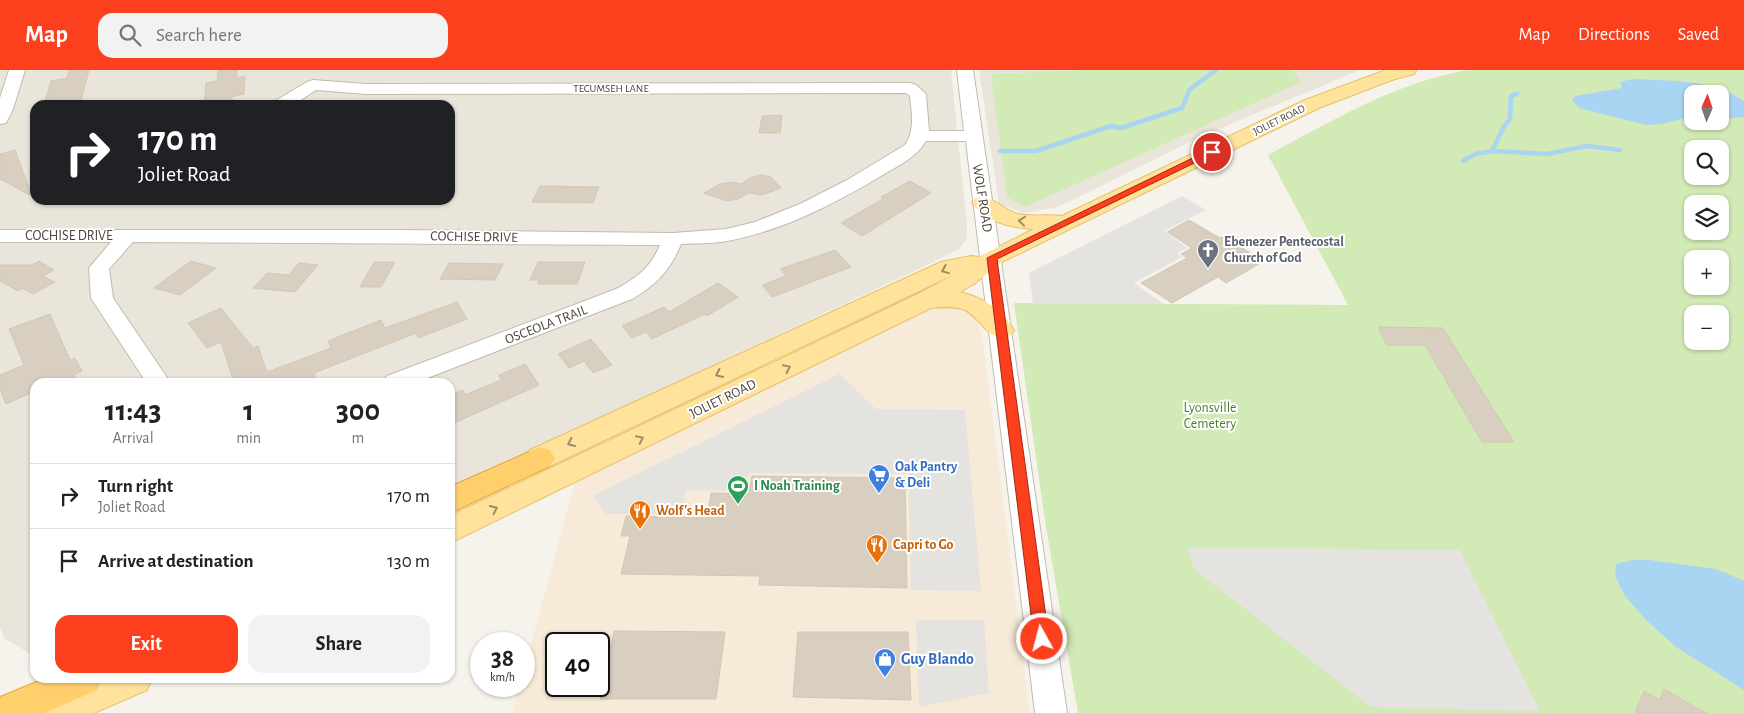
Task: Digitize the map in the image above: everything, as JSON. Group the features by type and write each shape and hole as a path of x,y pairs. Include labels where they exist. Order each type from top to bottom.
{"highway":[{"name":"JOLIET ROAD","path":"455,499 540,458"},
{"path":"0,704 48,683"},
{"path":"5,713 73,683"}],"main road":[{"name":"JOLIET ROAD","path":"455,528 927,300 965,279 992,258 1312,104 1385,76 1407,70"},
{"path":"983,203 1001,217 1015,220 1067,222"},
{"name":"JOLIET ROAD","path":"540,458 949,267 992,258"},
{"path":"927,300 955,299 973,303 987,312 1001,330"},
{"path":"54,713 123,683"}],"street":[{"path":"0,119 17,70"},
{"path":"288,100 313,84 304,70"},
{"path":"560,88 566,70"},
{"path":"794,88 798,70"},
{"name":"WOLF ROAD","path":"965,70 992,258 1051,713"},
{"name":"TECUMSEH LANE","path":"313,84 366,89 910,88 918,94 921,120 920,136"},
{"path":"920,136 973,136"},
{"name":"COCHISE DRIVE","path":"0,236 673,239 726,235 762,226 809,207 854,184 912,149 920,136"},
{"path":"127,236 100,268 102,298 155,378"},
{"name":"OSCEOLA TRAIL","path":"405,378 624,294 651,279 663,264 673,239"}],"shaded area":[{"path":"0,70 951,70 967,225 967,238 960,248 455,486 455,378 30,378 30,654 4,638 0,627"},
{"path":"979,70 1360,70 1200,137 1058,207 1024,213 999,204"},
{"path":"1182,196 1206,210 1164,231 1188,248 1177,253 1182,257 1134,283 1164,304 1033,303 1029,273"},
{"path":"953,304 972,315 982,334 1030,713 512,713 516,697 535,697 534,632 576,478 910,316"},
{"path":"839,374 876,409 965,410 981,591 911,590 908,474 748,473 745,491 686,490 681,514 606,514 593,496"},
{"path":"1187,547 1460,550 1540,711 1371,707 1194,569"},
{"path":"916,620 984,620 989,693 919,707"}],"green space":[{"path":"1080,70 1293,70 1301,82 1025,207 1007,197 991,74"},
{"name":"Lyonsville Cemetery","path":"1468,70 1744,70 1744,713 1078,713 1046,527 1014,303 1348,305 1268,155 1340,116 1390,93 1415,84"}],"water":[{"path":"1633,79 1690,82 1705,85 1684,85 1684,119 1662,124 1646,125 1579,108 1572,100 1575,96 1622,88 1620,82"},
{"path":"1729,93 1744,101 1744,117 1729,118"},
{"path":"1633,560 1649,560 1716,569 1744,581 1744,690 1676,647 1646,620 1625,596 1615,576 1616,564"}],"building":[{"path":"69,70 89,70 81,100 45,100 51,81 67,78"},
{"path":"218,70 237,70 237,78 245,76 244,94 231,97 233,100 204,100 206,83 217,81"},
{"path":"782,115 780,133 759,133 762,116"},
{"path":"15,150 30,195 0,179 0,154"},
{"path":"761,175 771,177 781,188 762,195 749,193 738,199 726,201 704,193 720,184 731,182 741,184 750,178"},
{"path":"910,181 931,193 862,236 841,223 883,199 881,197"},
{"path":"540,186 599,187 593,203 532,202"},
{"name":"Ebenezer Pentecostal Church of God","path":"1189,220 1220,238 1224,237 1264,261 1226,283 1218,277 1172,303 1141,283 1187,258 1181,254 1192,248 1167,232"},
{"path":"835,250 851,267 772,297 762,285 786,276 780,269"},
{"path":"39,261 54,270 43,276 55,282 33,294 22,288 18,291 0,281 0,265 32,265"},
{"path":"191,261 216,268 180,295 154,288"},
{"path":"374,262 395,262 381,287 360,287"},
{"path":"538,262 585,262 577,284 538,284 538,280 530,280"},
{"path":"299,263 318,265 295,292 253,288 267,273 289,275"},
{"path":"449,263 503,264 495,280 440,279"},
{"path":"718,283 738,297 707,316 705,314 652,339 646,332 632,338 622,326 664,307 669,312"},
{"path":"457,302 467,319 418,338 416,333 314,373 316,378 233,378 221,342 207,348 188,323 221,308 253,348 258,346 267,372 331,348 328,341 381,320 385,328"},
{"path":"50,314 70,360 75,358 82,371 74,375 76,378 30,378 30,393 6,404 0,389 0,375 24,365 9,329"},
{"path":"1378,327 1443,328 1514,442 1482,442 1425,345 1387,345"},
{"path":"591,339 612,365 593,373 584,361 569,368 558,354"},
{"path":"525,364 539,385 455,423 455,393 463,390 465,395 501,380 499,375"},
{"path":"752,476 905,478 907,588 759,585 760,576 621,574 630,536 621,536 626,516 707,518 711,493 749,494"},
{"path":"614,631 725,632 716,699 600,699 600,697 610,697 610,650"},
{"path":"798,632 908,632 911,700 793,697"},
{"path":"1664,689 1706,713 1635,713 1644,691 1660,700"}],"waterway":[{"path":"1000,151 1036,151 1111,126 1121,128 1182,108 1190,89 1216,70"},
{"path":"1492,151 1503,128 1510,119 1511,96 1517,94"},
{"path":"1492,151 1547,154 1587,146 1620,150"},
{"path":"1463,161 1476,154 1492,151"}],"place":[{"name":"Ebenezer Pentecostal Church of God","path":"1208,269"},
{"name":"Oak Pantry & Deli","path":"879,494"},
{"name":"I Noah Training","path":"738,505"},
{"name":"Wolf's Head","path":"640,530"},
{"name":"Capri to Go","path":"877,564"},
{"name":"Guy Blando","path":"885,678"}],"route":[{"path":"1042,639 992,258 1212,152"}]}
